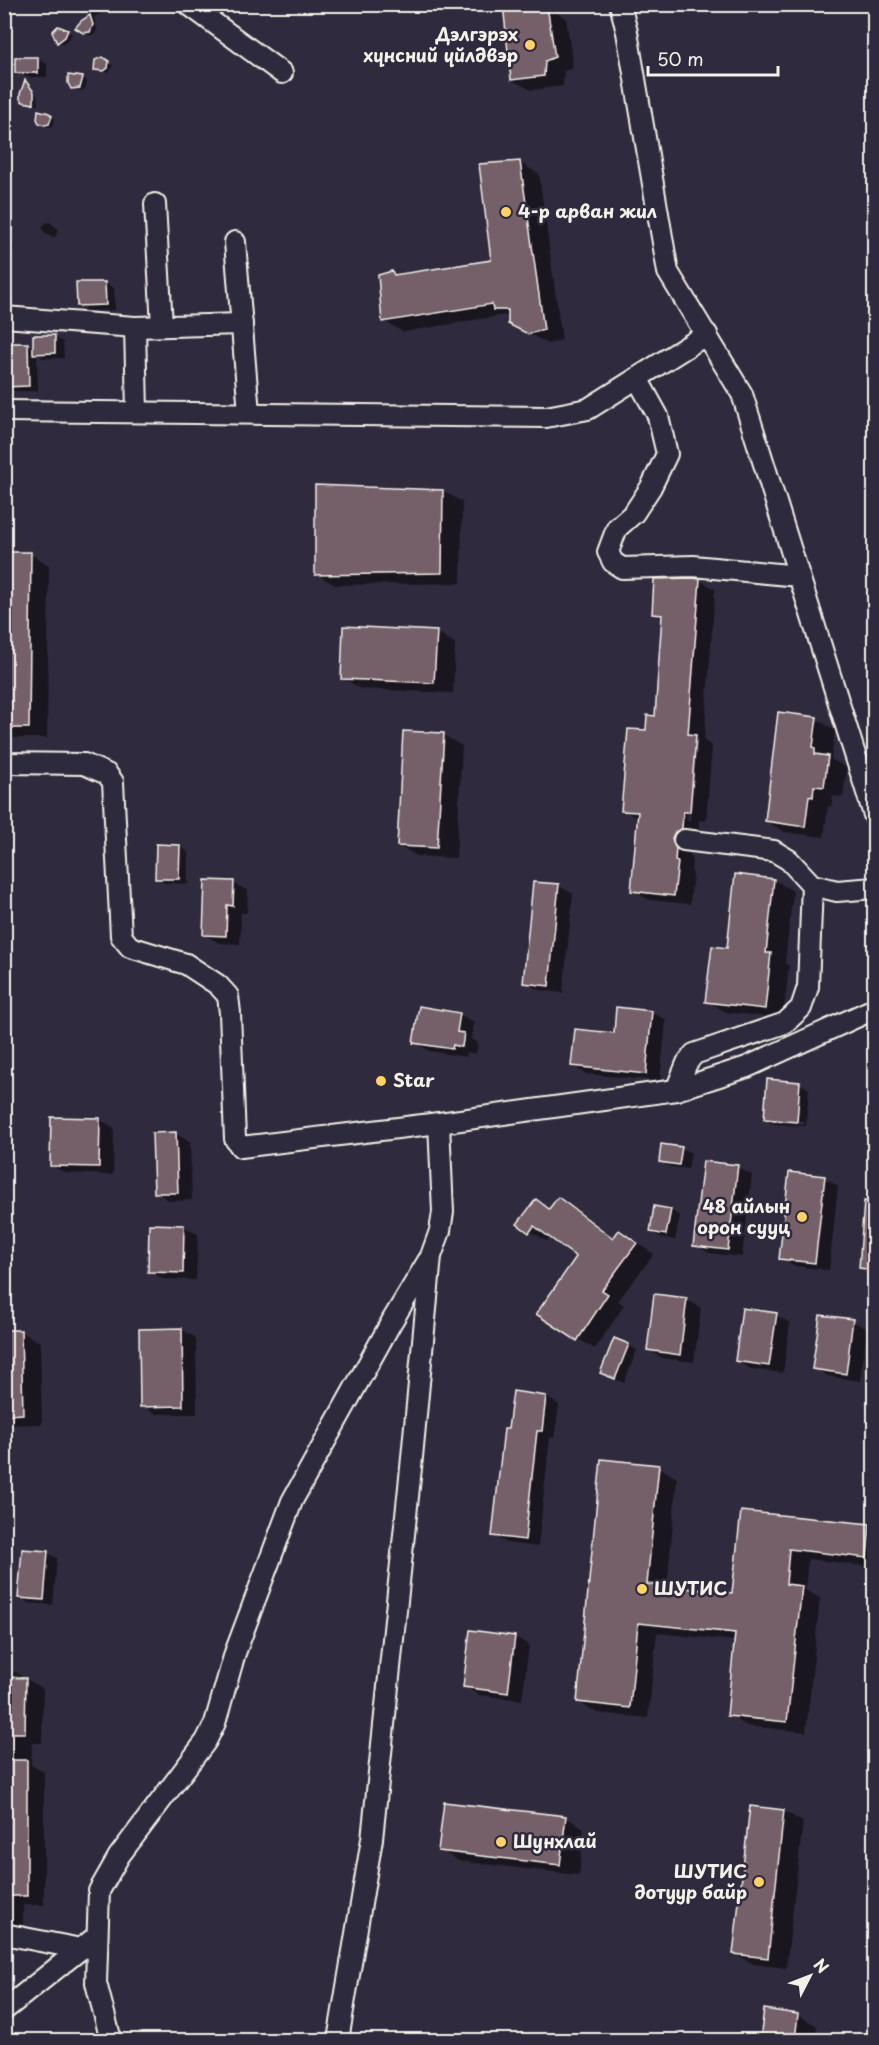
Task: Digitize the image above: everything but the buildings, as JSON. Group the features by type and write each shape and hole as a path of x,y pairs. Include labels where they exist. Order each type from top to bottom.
{"street":[{"path":"188,4 282,73"},
{"path":"620,4 627,32 668,272 742,394 874,815"},
{"path":"155,204 162,326"},
{"path":"235,242 249,413"},
{"path":"4,318 135,327 242,324"},
{"path":"135,327 137,411"},
{"path":"4,411 546,417 588,410 706,334"},
{"path":"638,378 658,416 667,454 651,487 634,513 617,528 608,552 613,562 622,568 693,566 799,576"},
{"path":"4,763 84,764 107,774 113,782 121,936 130,947 186,964 218,985 228,996 235,1139 238,1145 439,1123 676,1090 747,1067 874,1009"},
{"path":"684,840 774,851 789,860 812,885 837,891 874,888"},
{"path":"676,1090 687,1063 694,1054 785,1023 801,1008 808,987 812,885"},
{"path":"111,2040 96,1983 99,1891 119,1856 206,1741 215,1723 235,1653 292,1502 392,1321 431,1256 440,1231 443,1212 439,1123"},
{"path":"338,2040 372,1839 431,1256"},
{"path":"4,1934 81,1949"},
{"path":"4,2010 97,1936"}],"place":[{"name":"Дэлгэрэх хүнсний үйлдвэр","path":"530,45"},
{"name":"4-р арван жил","path":"506,212"},
{"name":"Star","path":"381,1081"},
{"name":"48 айлын орон сууц","path":"802,1217"},
{"name":"ШУТИС","path":"642,1589"},
{"name":"Шунхлай","path":"501,1842"},
{"name":"ШУТИС дотуур байр","path":"759,1882"}]}
